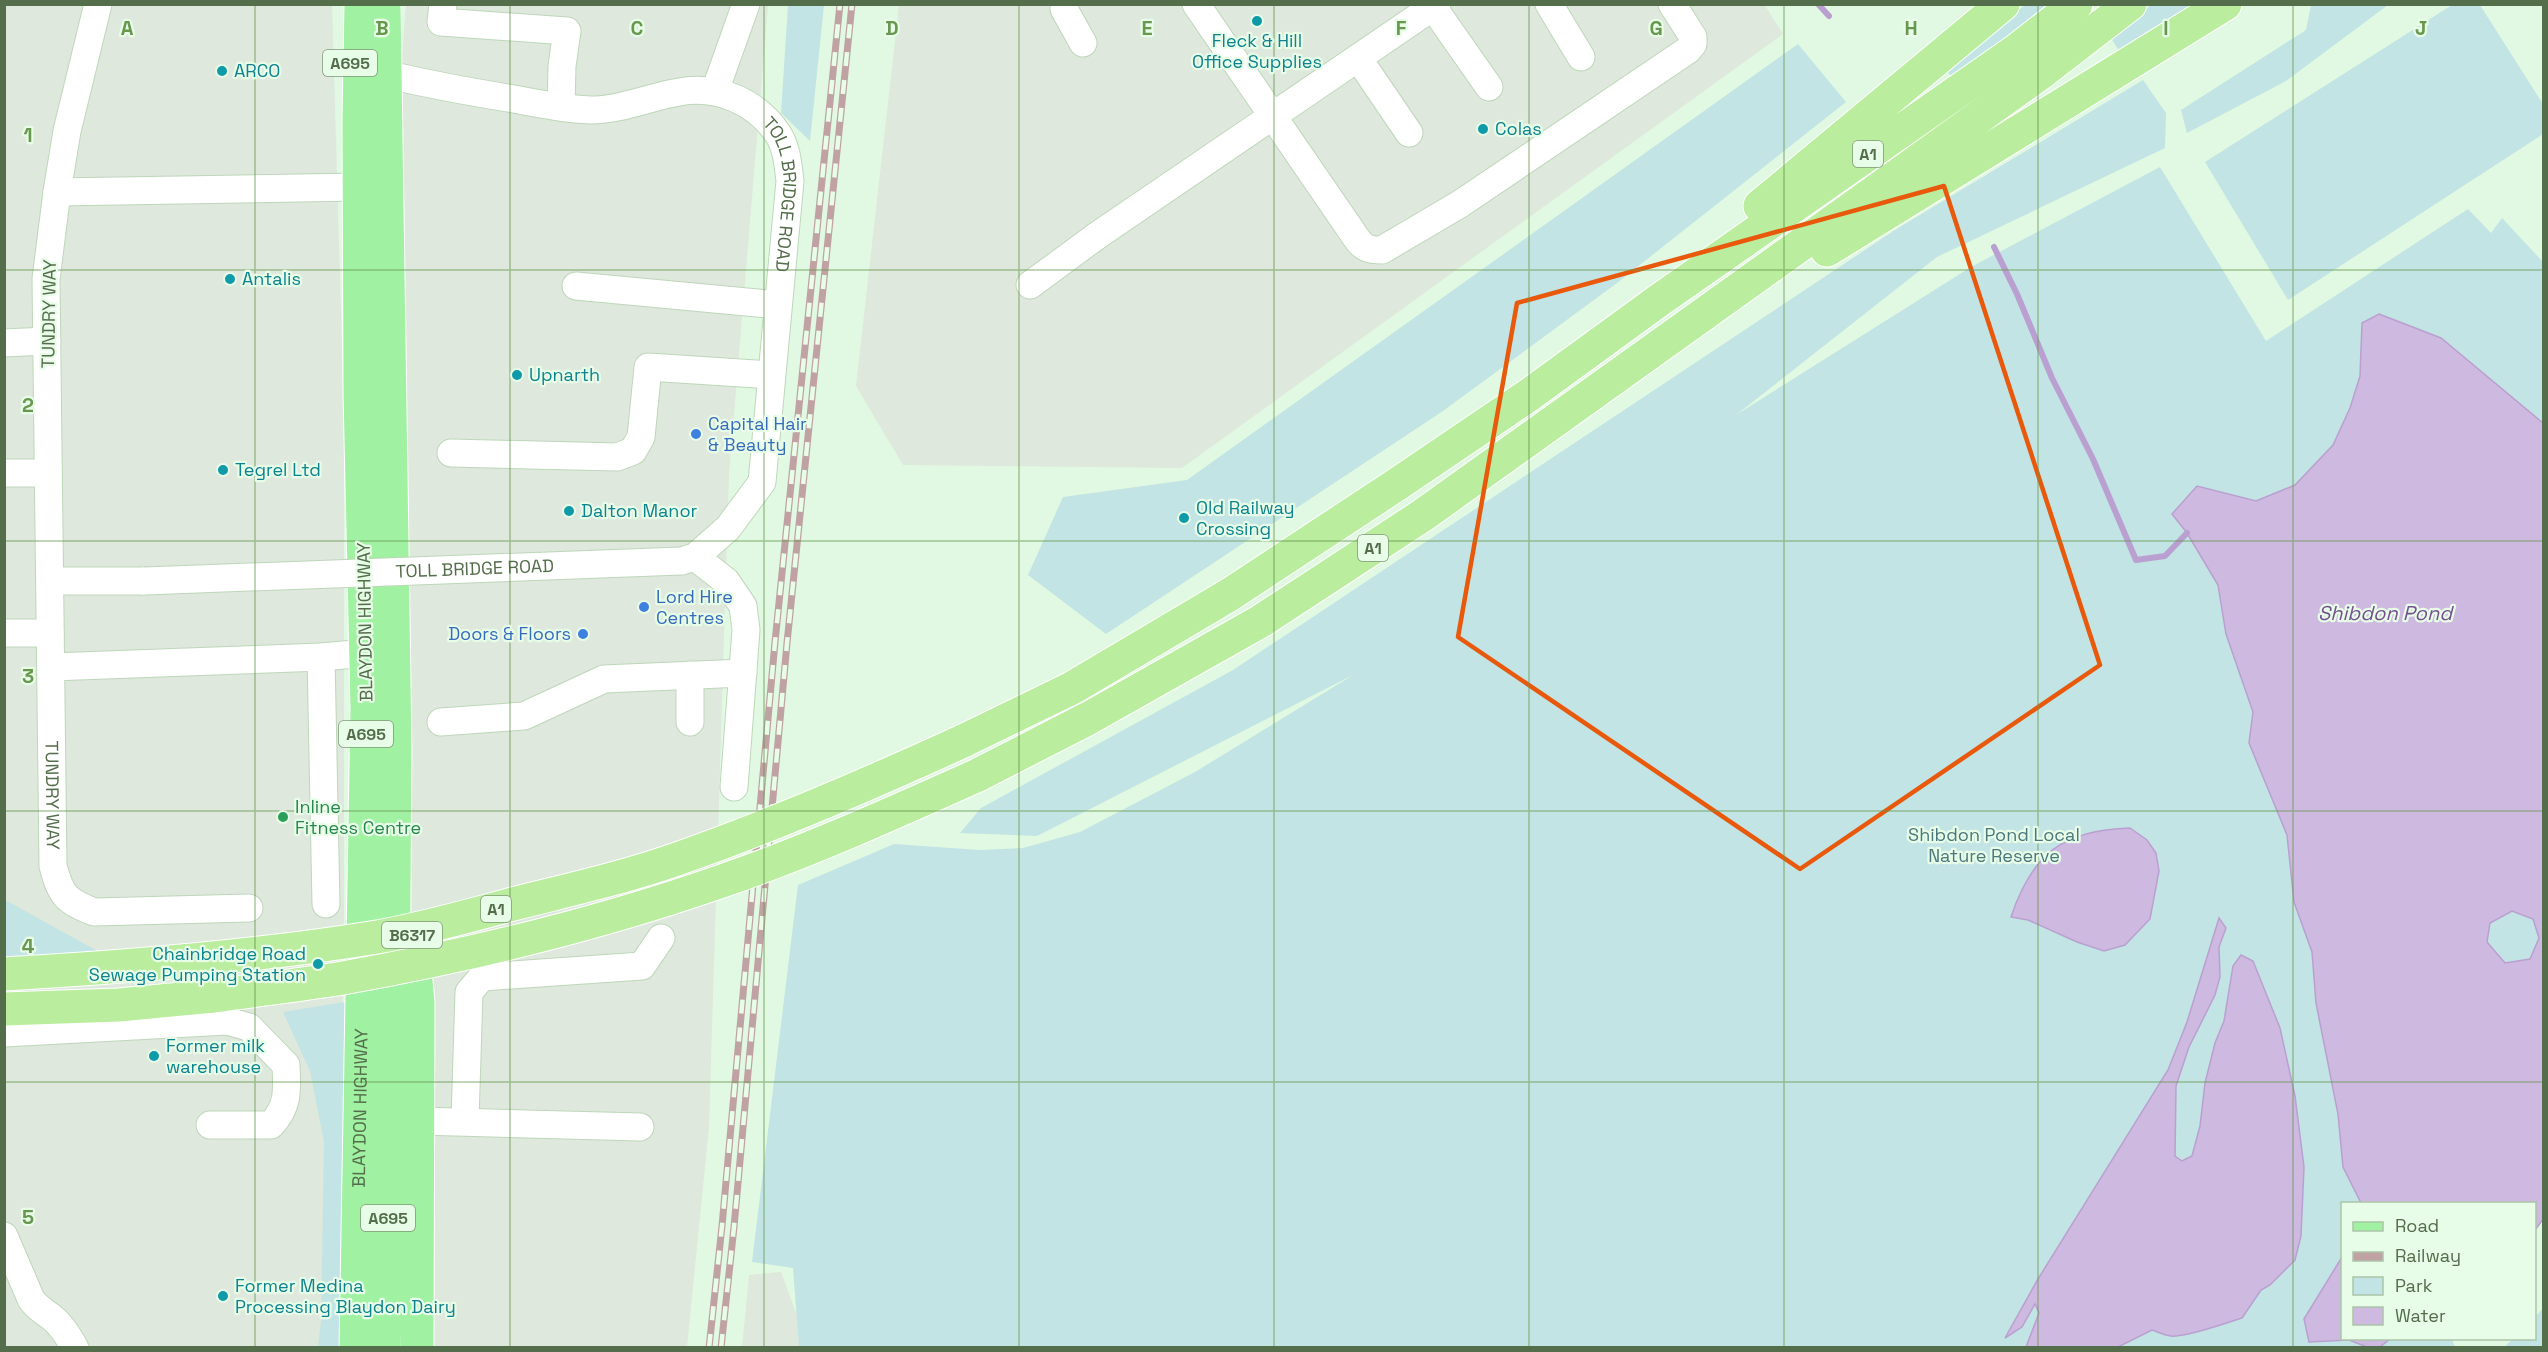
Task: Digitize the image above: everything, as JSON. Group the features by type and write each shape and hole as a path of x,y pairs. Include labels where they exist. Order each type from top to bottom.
{"highway":[{"path":"1658,301 1726,233 2003,4"},
{"name":"A1","path":"4,974 132,967 271,951 378,936 447,921 619,877 675,860 847,794 963,741 1072,688 1229,595 1529,395 1658,301 2017,51 2076,4"},
{"name":"A1","path":"4,1010 119,1005 213,996 342,978 470,953 597,921 721,882 843,835 978,775 1089,718 1261,621 1423,515 2042,72 2130,4"},
{"path":"1746,285 1811,261 2225,4"}],"main road":[{"name":"A695","path":"346,4 349,58 359,121"},
{"name":"BLAYDON HIGHWAY","path":"356,1347 366,769 366,653 360,394 361,4"},
{"name":"BLAYDON HIGHWAY","path":"384,4 394,749 393,1030 384,1347"},
{"name":"B6317","path":"394,749 418,1003 417,1347"}],"street":[{"name":"TUNDRY WAY","path":"98,4 67,131 46,279 53,866 58,885 71,903 94,912 249,908"},
{"path":"442,4 441,22 567,31 562,66 561,107"},
{"path":"715,91 746,4"},
{"path":"1064,4 1064,9 1083,43"},
{"path":"1196,4 1363,248 1382,250 1460,204 1688,50 1693,44 1693,37 1672,4"},
{"path":"1549,4 1581,57"},
{"path":"1030,285 1435,6 1489,87"},
{"path":"1358,58 1409,133"},
{"name":"TOLL BRIDGE ROAD","path":"50,581 145,581 688,559 728,528 762,482 790,182 786,152 778,134 764,117 742,100 715,91 680,92 626,107 592,110 561,107 385,74"},
{"path":"57,192 360,187"},
{"path":"576,286 778,305"},
{"path":"4,343 47,341"},
{"path":"451,453 616,457 633,451 641,437 648,367 771,375"},
{"path":"4,473 48,473"},
{"path":"688,559 726,581 743,606 746,630 734,787"},
{"path":"4,633 50,633"},
{"path":"51,668 321,657 366,653"},
{"path":"321,657 326,904"},
{"path":"441,722 524,716 604,679 743,673"},
{"path":"690,675 690,722"},
{"path":"323,769 366,769"},
{"path":"465,1121 469,992 482,977 642,966 661,938"},
{"path":"4,1032 227,1021 249,1027 285,1065 286,1102 282,1114 271,1125 210,1125"},
{"path":"418,1121 640,1126"},
{"path":"4,1236 31,1299 37,1308 50,1316 65,1331 75,1347"}],"highlighted area":[{"path":"1944,186 2100,665 1800,869 1458,637 1517,303"}],"shaded area":[{"path":"1764,4 1783,34 1182,468 903,465 856,386 899,5"},
{"path":"5,5 332,5 344,414 344,911 337,1347 5,1348"},
{"path":"406,5 768,5 729,475 709,1127 687,1347 402,1348 412,772 398,105"},
{"path":"781,1272 798,1318 799,1347 742,1348 749,1275"}],"green space":[{"path":"788,5 824,5 810,141 781,113"},
{"path":"2025,5 2047,5 1953,79 1947,71"},
{"path":"2151,5 2202,5 2121,54 2109,35"},
{"path":"2311,5 2388,5 2286,81 2187,133 2181,110 2306,30"},
{"path":"2452,5 2480,5 2543,104 2543,134 2288,300 2205,162"},
{"path":"1798,44 1846,102 1617,283 1443,411 1106,634 1028,575 1063,497 1187,480"},
{"name":"Shibdon Pond Local Nature Reserve","path":"2143,80 2166,113 2165,148 1937,257 1736,415 1971,267 2160,167 2266,341 2468,209 2491,233 2502,218 2543,262 2543,1218 2536,1228 2536,1202 2341,1202 2341,1340 2452,1340 2455,1347 799,1347 793,1268 752,1262 798,885 894,844 980,850 1023,848 1080,832 1195,772 1353,675 1037,836 960,833 981,808 1233,670 1895,230"},
{"path":"5,900 103,954 5,956"},
{"path":"345,1002 342,1347 318,1347 321,1322 324,1142 310,1071 283,1012"},
{"path":"2543,1308 2543,1347 2504,1347 2512,1340 2536,1340 2536,1316"}],"water":[{"name":"Shibdon Pond","path":"2379,314 2441,338 2543,423 2544,1218 2536,1229 2536,1202 2360,1202 2343,1167 2338,1114 2316,1003 2312,952 2294,902 2287,835 2249,743 2253,712 2226,634 2218,585 2187,533 2172,514 2197,486 2256,501 2295,485 2333,445 2350,408 2360,376 2362,323","holes":["2512,911 2533,919 2539,938 2530,959 2505,963 2487,942 2490,923"]},
{"path":"2130,828 2147,840 2156,853 2159,871 2150,919 2125,945 2104,951 2077,942 2028,920 2011,917 2029,877 2053,850 2068,840 2086,834"},
{"path":"2219,918 2226,928 2219,947 2220,977 2215,995 2189,1047 2176,1086 2175,1156 2182,1161 2192,1156 2200,1126 2205,1083 2215,1043 2224,1021 2233,966 2241,955 2253,961 2280,1028 2295,1096 2304,1167 2301,1236 2295,1260 2270,1285 2261,1290 2242,1318 2195,1333 2171,1336 2152,1330 2118,1347 2026,1347 2039,1313 2035,1304 2022,1327 2005,1338 2038,1279 2168,1070 2187,1022"},
{"path":"2341,1259 2341,1340 2349,1340 2309,1342 2304,1319"},
{"path":"2349,1340 2389,1340 2380,1347 2367,1347"}],"waterway":[{"path":"1818,4 1829,16"},
{"path":"1994,247 2017,294 2052,378 2093,459 2136,560 2165,556 2187,533"}],"railway":[{"path":"709,1348 775,642 840,4"},
{"path":"721,1348 787,643 852,4"}],"place":[{"name":"Fleck & Hill Office Supplies","path":"1257,21"},
{"name":"ARCO","path":"222,71"},
{"name":"Colas","path":"1483,129"},
{"name":"Antalis","path":"230,279"},
{"name":"Upnarth","path":"517,375"},
{"name":"Capital Hair & Beauty","path":"696,434"},
{"name":"Tegrel Ltd","path":"223,470"},
{"name":"Dalton Manor","path":"569,511"},
{"name":"Old Railway Crossing","path":"1184,518"},
{"name":"Lord Hire Centres","path":"644,607"},
{"name":"Doors & Floors","path":"583,634"},
{"name":"Inline Fitness Centre","path":"283,817"},
{"name":"Chainbridge Road Sewage Pumping Station","path":"318,964"},
{"name":"Former milk warehouse","path":"154,1056"},
{"name":"Former Medina Processing Blaydon Dairy","path":"223,1296"}]}
